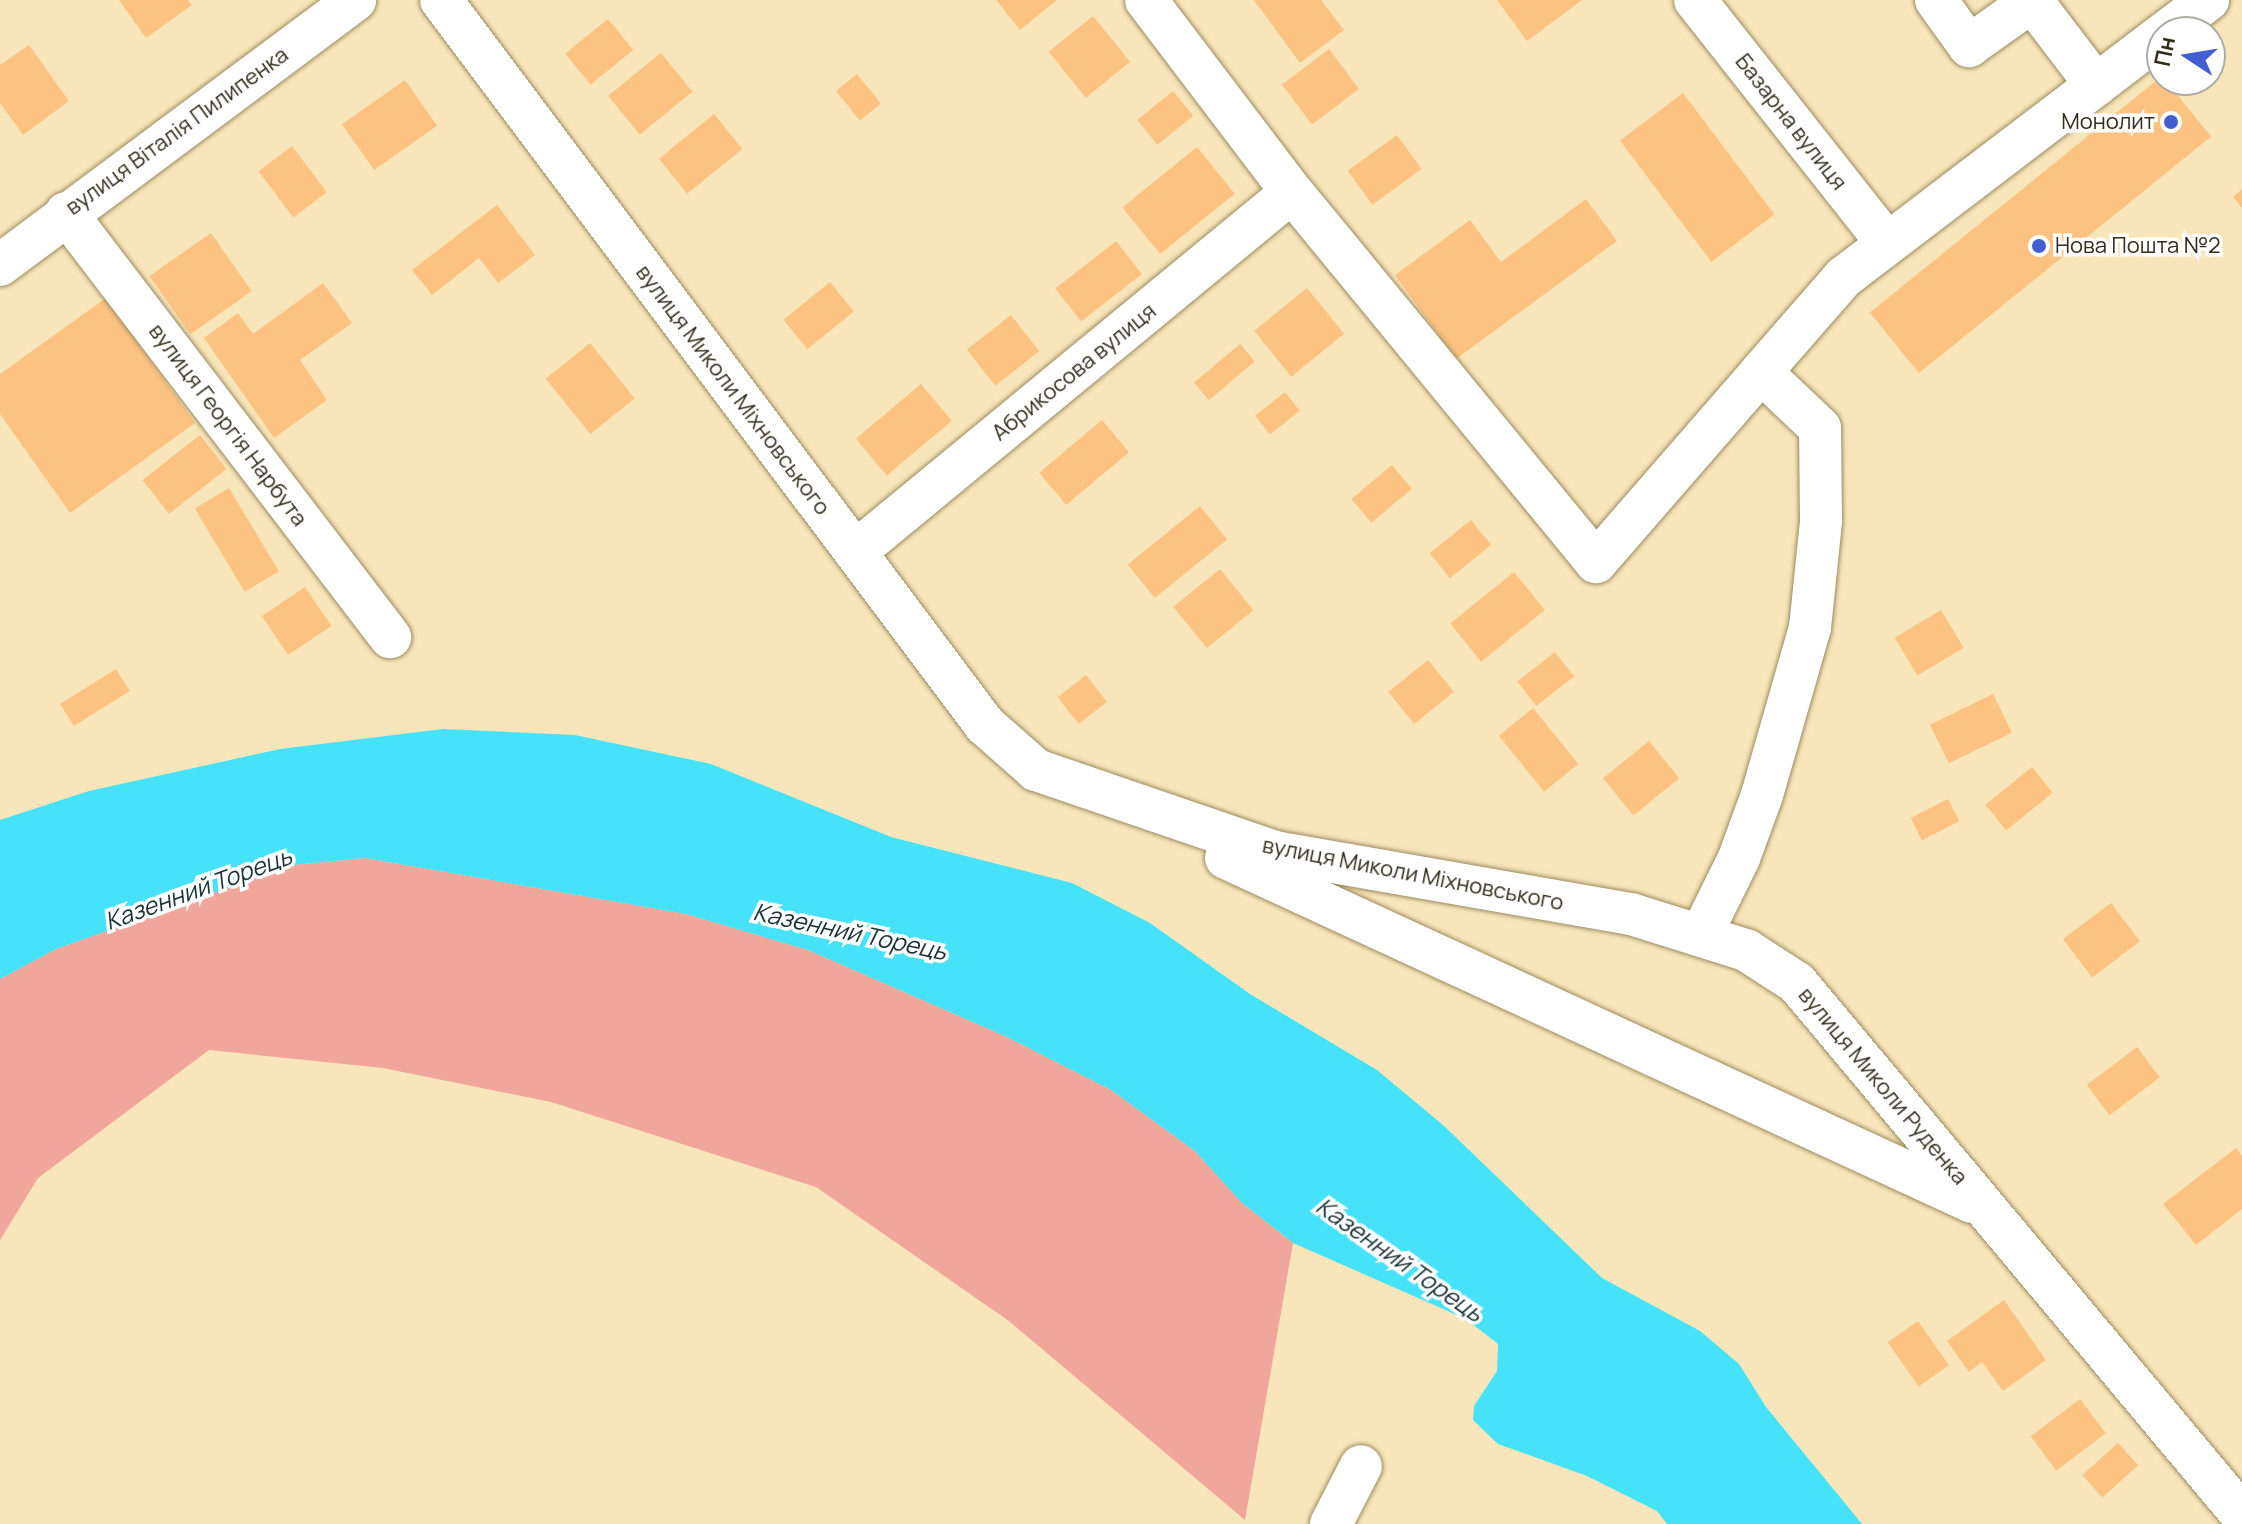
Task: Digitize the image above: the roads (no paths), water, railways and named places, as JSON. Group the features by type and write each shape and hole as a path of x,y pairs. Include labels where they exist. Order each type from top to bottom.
{"street":[{"name":"вулиця Віталія Пилипенка","path":"0,265 355,0"},
{"name":"вулиця Миколи Міхновського","path":"441,0 985,725 1036,770 1645,1051"},
{"path":"1146,0 1292,192 1596,562 1844,277 2146,48"},
{"name":"Базарна вулиця","path":"1695,0 1887,243"},
{"path":"1936,0 1969,46 2032,1 2096,85"},
{"path":"2187,16 2208,0"},
{"name":"Абрикосова вулиця","path":"855,552 1292,192"},
{"name":"вулиця Георгія Нарбута","path":"66,213 390,637"},
{"path":"1702,933 1739,858 1785,720 1810,628 1821,521 1820,428 1761,372"},
{"name":"вулиця Миколи Міхновського","path":"1036,770 1275,852 1631,914 1702,933"},
{"name":"вулиця Миколи Руденка","path":"1702,933 1746,950 1797,983 2242,1515"},
{"name":"вулиця Миколи Руденка","path":"1645,1051 1985,1207"},
{"path":"1331,1524 1361,1466"}],"water":[{"name":"Казенний Торець","path":"443,729 575,735 711,764 891,837 1072,883 1150,923 1250,994 1377,1070 1443,1125 1602,1278 1700,1331 1739,1364 1766,1407 1862,1524 1667,1524 1657,1511 1587,1476 1498,1444 1473,1420 1474,1406 1497,1371 1498,1344 1466,1319 1293,1243 1241,1202 1195,1151 1111,1090 1007,1037 808,950 686,914 365,858 293,865 56,949 0,979 0,820 89,791 280,749"}],"place":[{"name":"Монолит","path":"2171,122"},
{"name":"Нова Пошта №2","path":"2039,246"}]}
